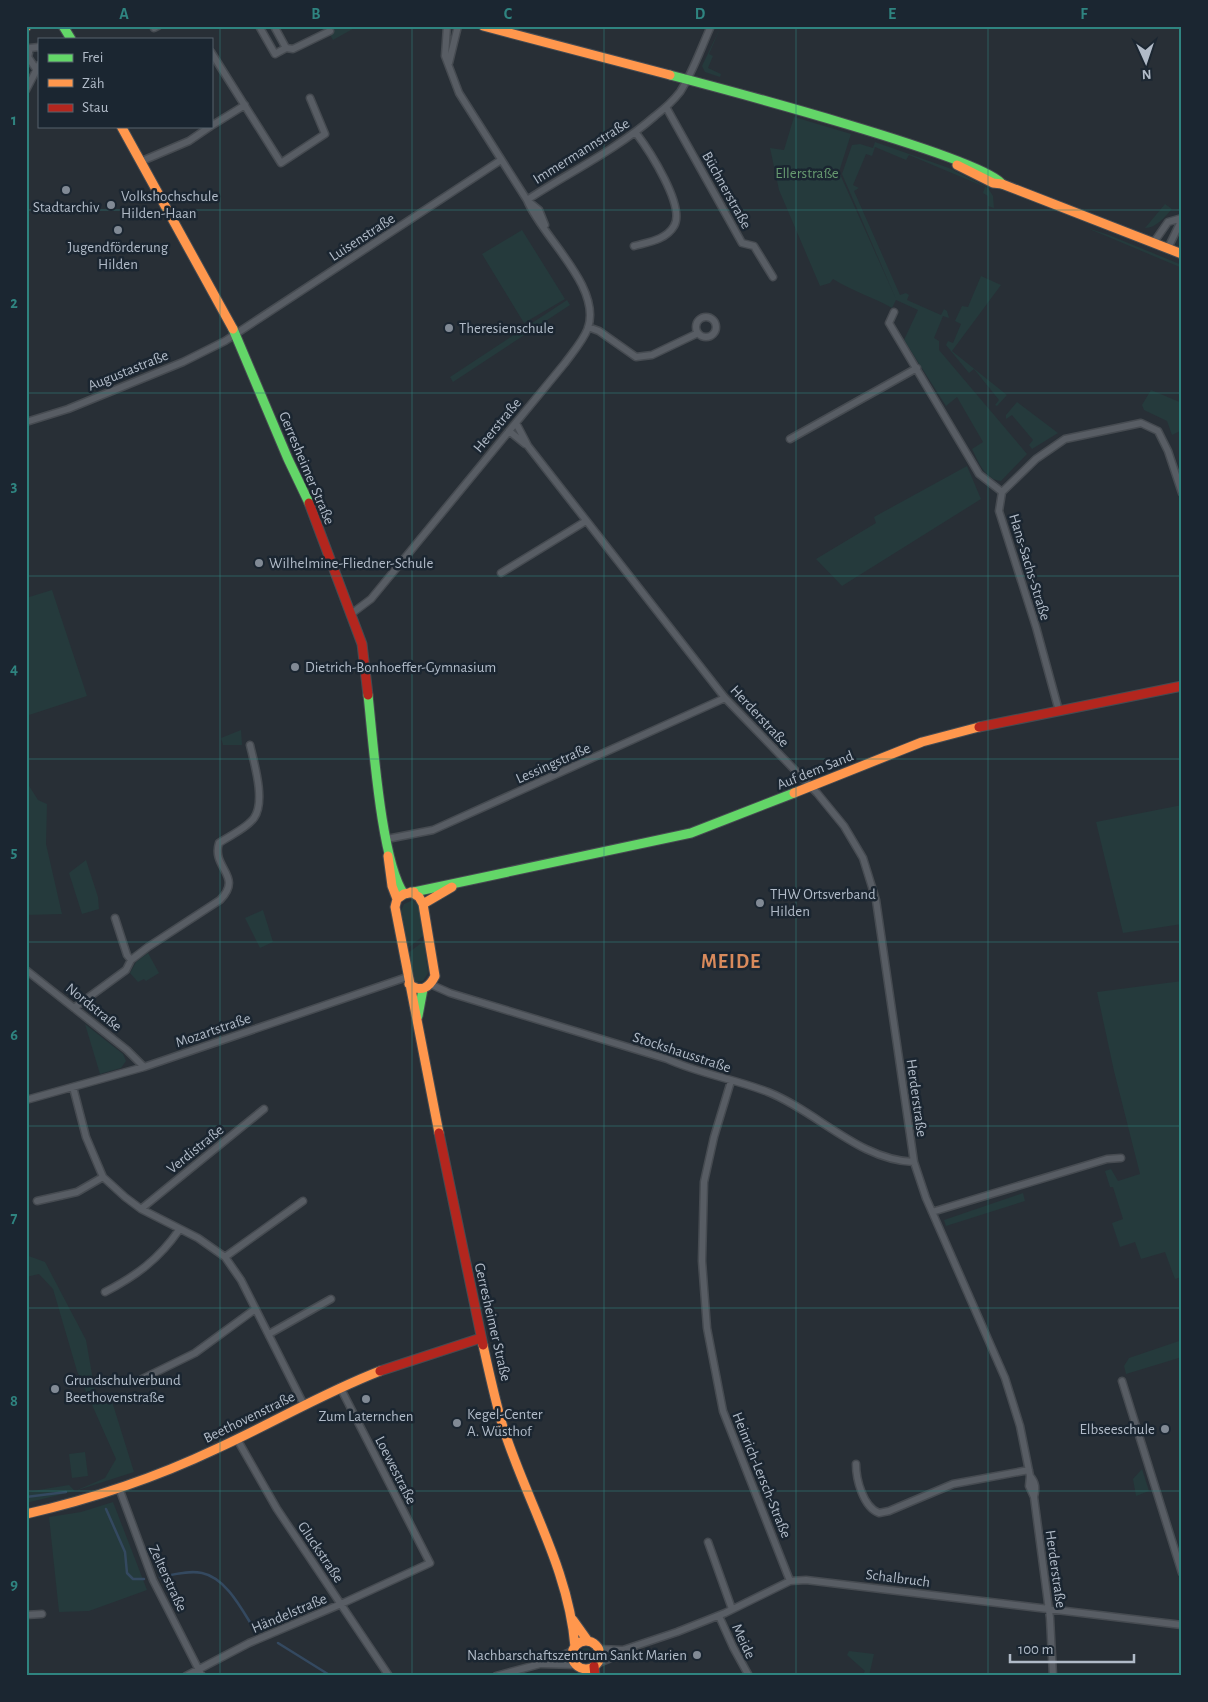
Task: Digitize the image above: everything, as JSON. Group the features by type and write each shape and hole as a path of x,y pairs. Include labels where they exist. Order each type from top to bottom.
{"street":[{"path":"63,26 70,38"},
{"path":"153,26 158,26"},
{"path":"259,26 275,54 286,48 293,49 330,31"},
{"path":"274,26 286,48"},
{"path":"447,26 445,56 459,93 527,200 533,214 548,233 584,290 589,308 588,327 600,331 636,356 652,355 696,334"},
{"path":"449,65 458,26"},
{"path":"483,26 762,98 946,158 979,177 1002,184 1182,254"},
{"name":"Immermannstraße","path":"527,200 550,184 612,150 636,133 666,107 678,94 687,79 711,26"},
{"path":"26,90 37,67 28,56 30,48 38,48"},
{"path":"212,54 281,163 326,134 310,98"},
{"path":"212,125 244,105"},
{"name":"Büchnerstraße","path":"666,107 742,243 754,246 773,277"},
{"name":"Gerresheimer Straße","path":"122,128 236,335 288,459 304,490 318,524 321,539 352,614 363,650 380,796 388,843 388,868 404,895"},
{"path":"142,161 189,141 208,128"},
{"path":"634,246 658,239 668,233 677,220 677,209 671,194 636,133"},
{"name":"Luisenstraße","path":"236,335 501,160"},
{"path":"1154,242 1168,222 1182,218"},
{"path":"1168,248 1182,218"},
{"path":"894,312 889,323 979,474 1002,492 1036,459 1065,439 1141,424 1158,431 1168,451 1182,493"},
{"name":"Heerstraße","path":"352,614 371,599 516,423 565,363 588,327"},
{"name":"Augustastraße","path":"26,422 68,409 182,362 236,335"},
{"path":"790,439 917,368"},
{"name":"Herderstraße","path":"516,423 528,446 725,698 810,787 854,841 870,878 882,935 914,1162 932,1212 1005,1378 1020,1426 1029,1473 1034,1481 1034,1497 1049,1609 1053,1676"},
{"name":"Herderstraße","path":"509,431 528,446"},
{"name":"Hans-Sachs-Straße","path":"1002,492 999,512 1036,628 1059,710"},
{"path":"501,573 586,521"},
{"name":"Auf dem Sand","path":"404,895 505,871 691,833 940,736 1182,686"},
{"name":"Lessingstraße","path":"388,843 433,830 725,698"},
{"path":"74,1008 126,970 131,960 220,900 228,892 230,886 228,876 218,859 217,850 219,843 254,819 258,810 260,783 250,745"},
{"name":"Auf dem Sand","path":"423,904 459,883"},
{"name":"Gerresheimer Straße","path":"404,895 420,897 423,904"},
{"name":"Gerresheimer Straße","path":"404,895 394,907 481,1338 504,1427 546,1536 573,1620 574,1649"},
{"path":"408,981 417,990 423,990 432,985 434,976 423,904"},
{"path":"115,918 127,955 131,960"},
{"name":"Nordstraße","path":"26,970 127,1050 144,1066"},
{"name":"Mozartstraße","path":"26,1100 144,1066 408,981"},
{"name":"Stockshausstraße","path":"432,985 450,993 667,1059 690,1070 768,1092 882,1157 914,1162"},
{"name":"Gerresheimer Straße","path":"417,1021 423,990"},
{"name":"Heinrich-Lersch-Straße","path":"731,1081 714,1137 704,1182 702,1260 706,1328 716,1382 728,1426 787,1569 790,1581"},
{"path":"73,1087 86,1137 103,1177 124,1197 141,1209 212,1247 225,1257 241,1280 254,1310 304,1405"},
{"name":"Verdistraße","path":"141,1209 264,1109"},
{"path":"932,1212 1107,1159 1121,1158"},
{"path":"36,1201 77,1192 103,1177"},
{"path":"225,1257 303,1201"},
{"path":"105,1292 142,1272 162,1253 179,1230"},
{"path":"268,1334 331,1299"},
{"path":"138,1382 195,1353 254,1310"},
{"name":"Beethovenstraße","path":"26,1514 83,1501 119,1488 237,1439 340,1387 400,1362 481,1338"},
{"path":"1122,1381 1182,1572"},
{"name":"Loewestraße","path":"340,1387 430,1563"},
{"name":"Gluckstraße","path":"237,1439 277,1509 389,1676"},
{"path":"856,1464 858,1482 870,1507 879,1513 960,1482 1029,1473"},
{"name":"Zelterstraße","path":"119,1488 153,1580 202,1676"},
{"path":"708,1542 732,1609"},
{"name":"Händelstraße","path":"186,1676 198,1668 249,1643 341,1604 430,1563"},
{"name":"Schalbruch","path":"595,1665 616,1656 623,1650 719,1616 790,1581 806,1580 895,1589 972,1602 1049,1609 1182,1626"},
{"path":"26,1615 42,1614"},
{"name":"Meide","path":"719,1616 732,1647 745,1671 750,1676"},
{"name":"Gerresheimer Straße","path":"573,1620 588,1641"},
{"path":"496,1676 540,1664 574,1649 581,1642 588,1641 599,1649 600,1656 595,1665 595,1676"},
{"path":"574,1649 573,1658 582,1669"},
{"name":"Schalbruch","path":"599,1649 623,1650"},
{"path":"540,1664 582,1669 595,1665"}],"green space":[{"path":"327,26 358,26 333,40 326,28"},
{"path":"721,26 709,54 713,56 708,68 721,74 720,77 705,72 702,66"},
{"name":"Ellerstraße","path":"794,117 851,134 839,172 896,299 842,174 852,145 860,144 873,148 875,142 949,168 988,188 993,196 994,208 988,206 988,196 983,193 985,187 909,155 906,160 875,147 872,156 866,154 853,185 859,188 854,191 900,295 906,293 909,295 907,300 941,315 944,309 947,311 949,318 943,316 934,338 939,341 939,350 1027,454 1001,481 995,480 986,474 977,459 972,449 983,442 957,397 946,406 904,340 918,310 896,300 892,308 833,279 830,283 820,286 779,190 770,148 784,150"},
{"path":"1165,204 1172,209 1157,224 1145,228"},
{"path":"1087,228 1182,265 1182,268"},
{"path":"522,230 565,299 524,323 482,254"},
{"path":"981,276 1001,285 952,351 1007,395 997,406 995,405 999,400 974,369 969,373 946,345 948,341 953,343 961,324 955,321 962,306 968,307"},
{"path":"567,300 570,305 453,382 450,377"},
{"path":"1151,390 1182,403 1182,430 1172,435 1167,421 1144,410 1142,405"},
{"path":"1017,402 1058,433 1032,449 1029,445 1033,440 1012,415 1006,419 1006,415"},
{"path":"967,466 981,499 842,586 816,559 876,523 874,517"},
{"path":"52,590 87,696 26,716 26,598"},
{"path":"241,730 242,745 223,745 221,738"},
{"path":"26,781 38,800 47,804 46,844 62,914 26,915"},
{"path":"1182,805 1182,924 1123,933 1096,822"},
{"path":"86,860 98,897 99,909 82,914 69,873"},
{"path":"413,900 418,905 423,936 407,949 400,913 404,904"},
{"path":"263,910 273,942 260,948 245,918"},
{"path":"424,941 428,973 423,981 416,982 412,978 408,953"},
{"path":"148,953 159,973 146,981 144,979 138,982 130,973 136,962"},
{"path":"1182,981 1182,1277 1175,1279 1165,1252 1141,1259 1135,1242 1120,1247 1112,1223 1123,1219 1113,1187 1110,1187 1105,1171 1111,1169 1118,1181 1140,1174 1114,1071 1097,992"},
{"path":"85,1024 123,1054 126,1061 121,1068 100,1074"},
{"path":"1023,1193 1025,1201 946,1226 944,1220"},
{"path":"26,1255 45,1262 86,1340 96,1397 110,1395 134,1472 75,1491 105,1478 116,1459 77,1371 53,1289 39,1274 26,1277"},
{"path":"1182,1340 1182,1357 1126,1374 1124,1366 1129,1358"},
{"path":"85,1452 88,1476 72,1478 69,1454"},
{"path":"1142,1469 1149,1491 1136,1496 1133,1479"},
{"path":"69,1485 75,1491 26,1503 26,1492"},
{"path":"113,1502 147,1590 89,1611 59,1612 49,1517 81,1512"},
{"path":"583,1648 589,1648 593,1655 589,1662 583,1662 579,1658 579,1652"},
{"path":"849,1651 874,1654 869,1676 862,1676 865,1671 847,1655"}],"waterway":[{"path":"26,1497 66,1492"},
{"path":"106,1509 125,1552 127,1573 133,1579 144,1579"},
{"path":"160,1577 191,1572 211,1576 227,1589 256,1632"},
{"path":"278,1643 331,1676"}],"traffic: fast":[{"path":"63,26 70,38"},
{"path":"670,75 902,141 985,172 1002,184"},
{"path":"233,329 288,459 309,503"},
{"path":"368,695 384,829 389,856 396,878 404,894"},
{"path":"414,892 691,833 794,793"},
{"path":"418,1016 423,989"}],"traffic: slow":[{"path":"483,26 670,75"},
{"path":"122,128 233,329"},
{"path":"957,165 993,183 1002,184 1182,254"},
{"path":"794,793 922,742 979,727"},
{"path":"388,856 392,886 397,899"},
{"path":"423,904 452,887"},
{"path":"409,984 421,989 430,984 435,976 423,904 419,897 411,892"},
{"path":"414,892 404,894 397,899 395,907 439,1133"},
{"path":"483,1345 503,1427 512,1454 556,1562 571,1618 575,1647"},
{"path":"26,1514 75,1502 193,1460 338,1389 380,1371"},
{"path":"573,1620 588,1641"},
{"path":"586,1641 596,1645 600,1655 596,1665 586,1669 576,1665 572,1655 576,1645 586,1641"}],"traffic: jam":[{"path":"309,503 362,644 368,695"},
{"path":"979,727 1182,686"},
{"path":"439,1133 483,1345"},
{"path":"380,1371 481,1338"},
{"path":"594,1666 595,1676"}],"place":[{"name":"Stadtarchiv","path":"66,190"},
{"name":"Volkshochschule Hilden-Haan","path":"111,205"},
{"name":"Jugendförderung Hilden","path":"118,230"},
{"name":"Theresienschule","path":"449,328"},
{"name":"Wilhelmine-Fliedner-Schule","path":"259,563"},
{"name":"Dietrich-Bonhoeffer-Gymnasium","path":"295,667"},
{"name":"THW Ortsverband Hilden","path":"760,903"},
{"name":"Grundschulverbund Beethovenstraße","path":"55,1389"},
{"name":"Zum Laternchen","path":"366,1399"},
{"name":"Kegel-Center A. Wüsthof","path":"457,1423"},
{"name":"Elbseeschule","path":"1165,1429"},
{"name":"Nachbarschaftszentrum Sankt Marien","path":"697,1655"}],"district":[{"name":"MEIDE","path":"731,961"}]}
